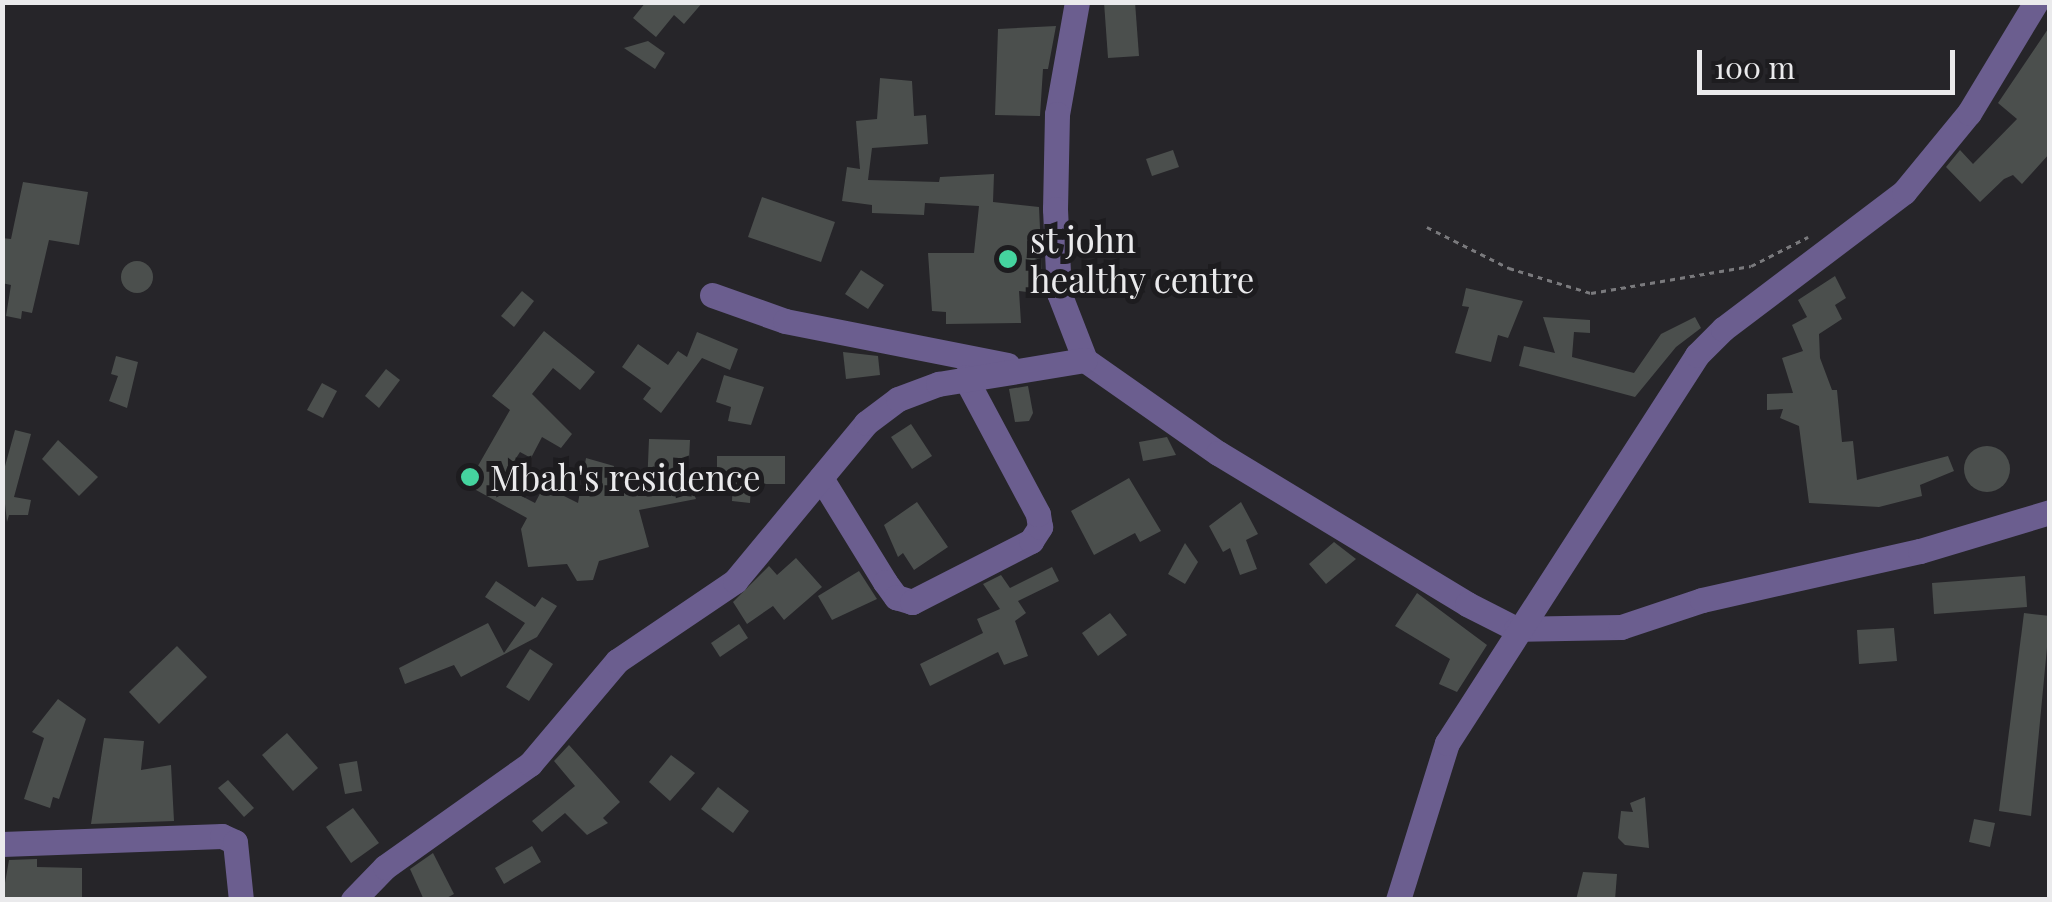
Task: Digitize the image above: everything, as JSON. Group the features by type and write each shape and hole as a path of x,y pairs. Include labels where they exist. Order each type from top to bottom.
{"street":[{"path":"1077,2 1057,114 1054,210 1059,294 1085,360 1218,454 1516,630 1620,627 1702,600 1920,551 2050,512"},
{"path":"1398,900 1448,743 1516,630 1697,356 1723,329 1904,192 1969,114 2036,2"},
{"path":"712,295 784,321 1020,367"},
{"path":"353,900 385,867 530,764 617,661 734,581 866,423 898,399 965,377 1085,360"},
{"path":"821,478 896,597 912,602 1031,541 1040,527 1038,514 965,377"},
{"path":"2,844 229,837 235,842 241,900"}],"path":[{"path":"1428,227 1508,268 1591,293 1751,266 1822,229"}],"building":[{"path":"646,2 703,2 684,24 674,15 656,37 633,18"},
{"path":"1104,2 1135,2 1139,56 1108,58"},
{"path":"1056,26 1048,69 1043,69 1040,116 995,115 998,29"},
{"path":"2050,26 2050,153 2022,184 2013,175 1980,202 1946,167 1960,150 1973,164 2017,119 1998,103"},
{"path":"648,41 665,53 655,69 624,48"},
{"path":"880,78 912,81 914,116 926,115 928,144 872,148 868,180 939,182 940,177 994,174 993,202 1039,207 1043,294 1019,291 1021,323 946,324 946,312 932,311 928,253 974,253 979,206 925,203 924,215 872,213 872,205 842,201 847,167 860,169 856,121 877,119"},
{"path":"1173,150 1179,167 1152,176 1146,159"},
{"path":"23,182 88,192 79,245 49,240 32,313 22,311 21,319 6,316 11,285 2,283 2,238 11,239"},
{"path":"762,197 835,222 821,262 748,237"},
{"path":"137,261 148,266 153,277 148,288 137,293 126,288 121,277 126,266"},
{"path":"861,270 884,285 868,309 845,294"},
{"path":"1835,276 1846,298 1835,305 1842,319 1819,334 1820,358 1832,390 1837,390 1842,442 1853,441 1857,480 1948,456 1954,471 1920,485 1922,496 1879,507 1809,503 1799,426 1780,418 1783,409 1767,410 1767,394 1793,393 1782,358 1803,351 1792,325 1807,317 1798,300"},
{"path":"1466,288 1523,301 1508,338 1498,335 1491,362 1455,353 1469,307 1462,306"},
{"path":"522,291 534,301 514,327 501,316"},
{"path":"1543,317 1590,320 1590,333 1574,332 1572,357 1634,373 1661,334 1695,317 1701,328 1676,347 1635,397 1519,366 1524,346 1555,353"},
{"path":"544,331 595,372 580,390 553,368 532,394 572,434 561,448 542,437 531,458 520,452 505,475 515,481 510,490 535,503 544,486 578,503 586,458 614,466 609,495 647,487 649,439 690,440 688,480 696,499 639,510 649,547 599,561 593,580 577,581 567,564 528,567 521,529 527,518 467,485 510,410 492,396"},
{"path":"697,332 738,349 730,370 702,358 661,413 643,399 651,388 622,367 638,344 668,365 678,351 687,357"},
{"path":"843,352 878,356 880,375 846,379"},
{"path":"116,356 138,362 127,408 109,401 118,376 111,374"},
{"path":"386,369 400,380 379,408 365,396"},
{"path":"724,375 764,387 751,425 728,421 731,407 716,402"},
{"path":"322,383 337,391 323,418 307,410"},
{"path":"1028,386 1033,413 1029,421 1015,422 1009,389"},
{"path":"911,424 932,456 912,469 891,437"},
{"path":"15,430 31,434 14,497 31,500 28,515 9,515 7,522 2,477"},
{"path":"1167,437 1176,455 1143,461 1139,442"},
{"path":"58,440 98,477 79,496 42,459"},
{"path":"1987,446 2003,453 2010,469 2003,485 1987,492 1971,485 1964,469 1971,453"},
{"path":"717,456 785,456 785,484 751,484 750,503 732,501 733,478 717,478"},
{"path":"1129,478 1161,531 1140,542 1135,533 1094,555 1071,511"},
{"path":"917,502 948,547 914,570 903,553 898,557 884,525"},
{"path":"1241,502 1258,534 1246,540 1257,569 1240,575 1230,548 1223,552 1209,526"},
{"path":"1334,542 1356,559 1326,584 1309,564"},
{"path":"1185,543 1198,562 1185,584 1168,574"},
{"path":"796,558 822,587 784,620 773,606 747,624 733,602 769,566 777,575"},
{"path":"1052,567 1059,581 1018,601 1026,613 1015,621 1028,656 1004,665 998,652 930,686 920,664 983,633 977,619 1000,609 983,584 1001,575 1010,588"},
{"path":"859,571 877,599 832,620 818,596"},
{"path":"2025,576 2027,607 1934,614 1932,583"},
{"path":"496,581 535,607 542,597 557,606 537,637 461,677 454,665 405,684 399,668 488,623 504,653 525,623 485,597"},
{"path":"1417,593 1487,645 1457,692 1439,684 1450,659 1395,626"},
{"path":"1110,613 1127,635 1098,656 1082,633"},
{"path":"2024,613 2050,616 2031,816 1999,811"},
{"path":"739,624 748,638 720,657 711,643"},
{"path":"1894,628 1897,661 1859,664 1857,630"},
{"path":"177,646 207,677 159,724 129,692"},
{"path":"530,649 553,664 529,701 506,687"},
{"path":"58,699 86,719 59,799 53,797 50,808 24,799 44,738 32,732"},
{"path":"287,733 318,768 293,791 262,755"},
{"path":"104,738 144,741 141,770 171,765 174,821 91,824"},
{"path":"569,745 620,802 603,818 608,823 587,835 565,813 542,832 532,821 575,786 554,761"},
{"path":"671,755 695,773 670,801 649,782"},
{"path":"357,761 362,791 345,794 339,764"},
{"path":"228,780 254,808 244,817 218,788"},
{"path":"718,787 749,811 733,833 701,809"},
{"path":"1645,797 1649,848 1625,845 1618,838 1621,811 1633,812 1630,803"},
{"path":"353,808 379,843 351,863 326,827"},
{"path":"1974,819 1995,823 1990,847 1969,842"},
{"path":"532,846 541,862 504,884 495,868"},
{"path":"433,853 454,894 443,900 424,900 410,869"},
{"path":"37,859 37,867 82,868 82,900 2,900 9,860"},
{"path":"1583,872 1617,874 1615,900 1576,900"}],"place":[{"name":"st john healthy centre","path":"1008,259"},
{"name":"Mbah's residence","path":"470,477"}]}
